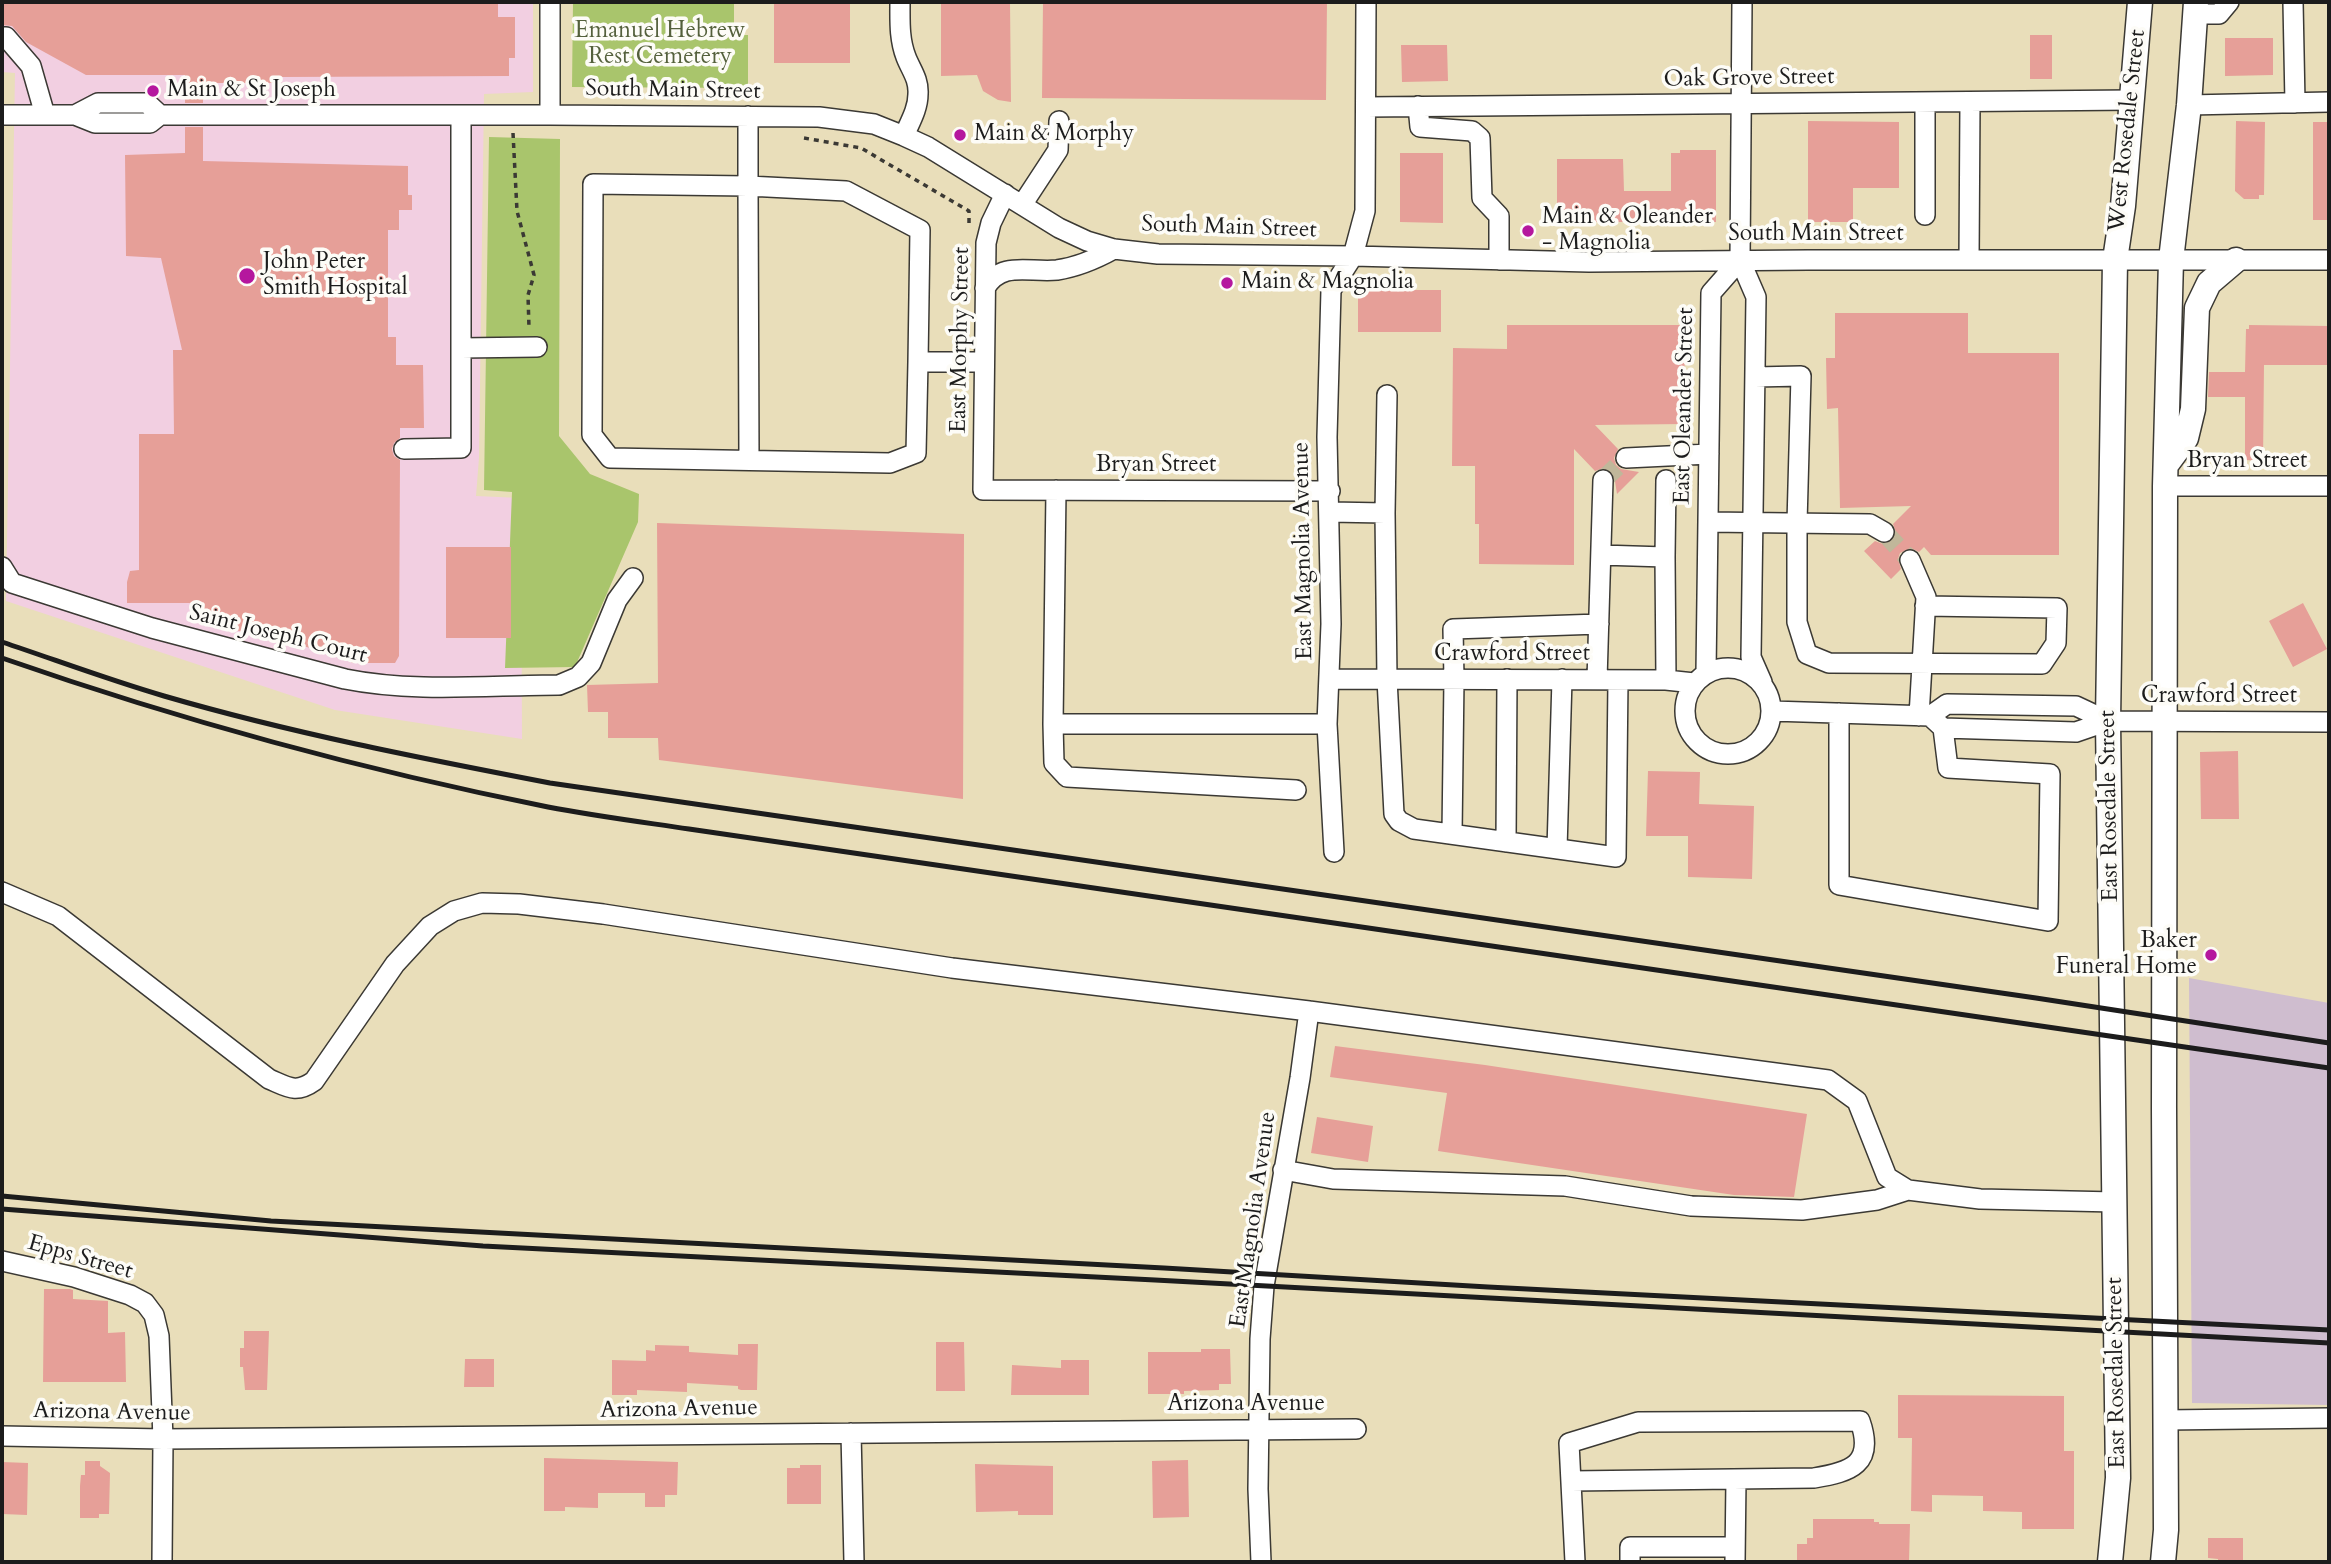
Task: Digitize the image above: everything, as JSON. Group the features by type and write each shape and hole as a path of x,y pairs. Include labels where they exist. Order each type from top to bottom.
{"main road":[{"name":"West Rosedale Street","path":"2115,260 2123,206 2140,2"},
{"path":"2171,260 2189,105 2195,8"},
{"name":"East Rosedale Street","path":"2110,1562 2118,1478 2108,721 2115,260"},
{"name":"East Rosedale Street","path":"2163,1562 2166,1530 2166,476 2171,260"},
{"path":"2166,476 2186,438 2193,409 2197,308 2209,283 2236,260"},
{"path":"2166,1530 2172,1562"}],"street":[{"path":"550,2 550,114"},
{"path":"900,2 900,32 906,57 917,77 918,94 914,113 904,136"},
{"name":"East Magnolia Avenue","path":"1335,852 1327,724 1330,491 1327,437 1331,290 1353,256 1365,211 1366,2"},
{"path":"1742,2 1740,260 1756,297 1751,657 1762,682 1772,710 1763,737 1741,753 1713,753 1692,736 1684,709 1700,678 1736,667 1762,682"},
{"path":"2195,8 2220,14 2229,2"},
{"path":"2293,2 2295,103"},
{"path":"2,37 5,37 31,66 45,115"},
{"name":"Oak Grove Street","path":"1366,107 2133,100"},
{"path":"1925,102 1926,215"},
{"path":"1969,260 1970,102"},
{"path":"2189,105 2329,102"},
{"name":"South Main Street","path":"2,115 75,115 98,103 147,103 160,115 550,114 845,120 874,124 928,147 1087,241 1158,254 1589,262 2329,260"},
{"path":"1418,106 1420,127 1472,131 1480,138 1482,198 1499,216 1499,260"},
{"path":"404,449 461,448 461,115"},
{"path":"748,117 749,460"},
{"path":"1022,205 1058,150 1059,121"},
{"path":"593,184 748,186 846,191 920,230 918,362 916,453 890,463 610,458 592,435 593,184"},
{"name":"East Morphy Street","path":"983,490 986,243 991,223 1005,194"},
{"path":"985,288 990,279 1000,272 1056,270 1089,263 1114,248"},
{"name":"East Oleander Street","path":"1700,678 1708,522 1712,293 1740,260"},
{"path":"461,348 537,347"},
{"path":"918,362 984,362"},
{"path":"1755,377 1801,376 1797,622 1807,654 1829,663 2042,664 2056,643 2057,608 1925,606"},
{"path":"1387,395 1387,679 1394,814 1399,821 1415,829 1616,857 1618,680"},
{"path":"1626,458 1709,454"},
{"name":"Bryan Street","path":"2166,476 2329,486"},
{"path":"1597,680 1603,480"},
{"path":"1666,480 1666,680"},
{"name":"Bryan Street","path":"983,490 1330,491"},
{"path":"1056,490 1054,763 1067,777 1296,790"},
{"path":"1330,512 1385,513"},
{"name":"East Oleander Street","path":"1708,522 1870,524 1884,532"},
{"path":"1601,555 1665,557"},
{"path":"1839,713 1839,885 2048,921 2050,774 1948,768 1931,720 1922,664 1926,597 1910,561"},
{"name":"Saint Joseph Court","path":"2,567 12,583 152,628 345,679 374,685 403,686 559,685 578,677 591,663 617,600 633,578"},
{"path":"1452,834 1453,629 1599,624"},
{"name":"Crawford Street","path":"1329,679 1700,678"},
{"path":"1506,842 1507,679"},
{"path":"1558,849 1562,679"},
{"name":"Crawford Street","path":"1772,710 1931,720 1947,704 2076,706 2108,721 2329,722"},
{"path":"1053,724 1327,724"},
{"path":"2,892 58,916 269,1079 293,1089 304,1088 314,1081 395,964 430,926 454,911 482,904 519,904 603,914 952,968 1828,1080 1857,1101 1887,1177 1908,1189 1980,1199 2115,1202"},
{"name":"East Magnolia Avenue","path":"1261,1562 1258,1489 1264,1286 1309,1012"},
{"path":"1283,1170 1333,1179 1565,1186 1691,1206 1802,1210 1877,1200 1908,1189"},
{"name":"Epps Street","path":"2,1261 74,1277 130,1295 145,1303 154,1315 159,1336 163,1439"},
{"path":"2165,1420 2329,1418"},
{"path":"1571,1481 1814,1478 1840,1474 1857,1465 1865,1449 1865,1435 1860,1421 1638,1422 1569,1443 1575,1562"},
{"name":"Arizona Avenue","path":"2,1436 163,1439 1356,1429"},
{"path":"851,1433 854,1562"},
{"path":"162,1562 163,1439"},
{"path":"1630,1562 1630,1547 1735,1555 1736,1479"}],"path":[{"path":"513,132 517,211 534,275 528,295 530,338 537,347"},
{"path":"796,137 861,148 970,211 970,225"}],"shaded area":[{"name":"John Peter Smith Hospital","path":"2,2 533,2 533,92 484,94 479,458 476,496 521,498 522,739 335,710 6,601 15,73 2,72"},
{"path":"2189,978 2329,1003 2329,1405 2192,1403"}],"green space":[{"name":"Emanuel Hebrew Rest Cemetery","path":"573,2 734,2 734,35 748,35 748,88 572,87"},
{"path":"489,137 560,139 559,436 590,474 639,494 638,522 575,667 505,668 512,492 484,490"}],"building":[{"path":"2,2 498,2 498,17 515,17 515,58 509,58 509,76 281,77 281,83 203,83 203,103 185,103 185,75 86,75 26,42 12,26 2,25"},
{"path":"774,2 850,2 850,63 774,63"},
{"path":"941,2 1010,2 1011,102 998,100 983,91 977,75 941,76"},
{"path":"1043,2 1327,2 1326,100 1042,98"},
{"path":"2030,35 2052,35 2052,79 2030,79"},
{"path":"2225,38 2273,38 2273,75 2225,76"},
{"path":"1401,45 1447,45 1448,81 1402,82"},
{"path":"1808,121 1899,122 1899,188 1853,188 1853,222 1808,222"},
{"path":"2236,121 2265,122 2264,195 2259,195 2259,199 2244,199 2235,191"},
{"path":"2313,122 2329,122 2329,220 2313,220"},
{"path":"185,127 203,127 203,161 408,166 408,195 412,195 412,210 399,210 399,230 388,230 388,337 396,337 396,365 423,365 424,428 400,428 400,438 392,449 394,456 400,460 399,656 395,663 352,663 344,656 223,627 221,617 195,618 195,603 127,603 130,571 139,570 139,434 174,434 173,350 182,350 161,258 126,256 125,155 185,153"},
{"path":"1680,150 1716,150 1716,222 1557,222 1557,159 1623,159 1624,191 1671,191 1671,153 1680,153"},
{"path":"1400,153 1443,153 1443,223 1400,222"},
{"path":"1358,290 1441,290 1441,332 1358,332"},
{"path":"1835,313 1968,313 1968,353 2059,353 2059,555 1931,555 1924,547 1919,552 1911,548 1900,553 1898,559 1901,569 1891,579 1864,551 1875,541 1883,544 1891,542 1896,533 1893,524 1911,506 1840,508 1838,408 1827,409 1826,358 1835,358"},
{"path":"1507,325 1685,325 1684,424 1595,425 1618,449 1614,458 1616,465 1621,469 1639,472 1617,494 1614,475 1610,470 1603,468 1595,471 1574,449 1574,565 1479,564 1479,524 1475,524 1475,466 1452,466 1453,348 1507,349"},
{"path":"2249,325 2329,326 2329,365 2264,365 2263,461 2245,460 2245,397 2208,397 2209,372 2245,372 2246,329 2249,329"},
{"path":"657,523 964,534 963,799 659,760 658,738 608,738 608,712 588,712 587,685 658,683"},
{"path":"446,547 511,547 511,638 446,638"},
{"path":"2303,603 2327,649 2293,667 2269,621"},
{"path":"2238,751 2239,819 2201,819 2200,752"},
{"path":"1648,771 1700,772 1699,804 1754,806 1752,879 1688,877 1688,836 1646,836"},
{"path":"1335,1046 1485,1065 1807,1114 1794,1197 1734,1195 1438,1151 1447,1093 1330,1077"},
{"path":"1317,1117 1373,1126 1368,1162 1311,1153"},
{"path":"44,1289 70,1289 73,1290 73,1299 108,1301 108,1333 125,1332 126,1382 43,1382"},
{"path":"244,1331 269,1331 267,1390 245,1390 243,1367 240,1367"},
{"path":"936,1342 964,1342 965,1391 936,1391"},
{"path":"738,1344 758,1344 757,1390 687,1383 687,1392 637,1390 637,1395 612,1395 612,1360 646,1361 646,1350 655,1351 655,1345 689,1346 689,1352 738,1355"},
{"path":"1201,1349 1230,1349 1231,1384 1219,1384 1219,1390 1148,1394 1148,1352 1201,1352"},
{"path":"465,1359 494,1359 494,1387 464,1387"},
{"path":"1061,1360 1089,1360 1089,1395 1011,1395 1012,1365 1061,1368"},
{"path":"1898,1395 2064,1396 2064,1451 2074,1451 2074,1529 2022,1529 2022,1512 1983,1511 1983,1496 1932,1495 1932,1512 1911,1511 1912,1438 1898,1438"},
{"path":"544,1458 678,1462 677,1495 665,1495 665,1507 645,1507 645,1493 598,1493 598,1508 565,1507 565,1511 544,1511"},
{"path":"1188,1460 1189,1517 1153,1518 1152,1461"},
{"path":"85,1461 100,1461 100,1466 110,1473 109,1514 99,1514 99,1518 80,1518 80,1486 81,1475 85,1475"},
{"path":"2,1462 28,1463 27,1515 2,1514"},
{"path":"975,1464 1053,1466 1053,1515 1018,1515 1018,1511 976,1512"},
{"path":"800,1465 821,1465 821,1504 787,1504 787,1468 800,1468"},
{"path":"1813,1519 1874,1519 1874,1522 1879,1524 1910,1524 1909,1562 1797,1562 1797,1544 1807,1544 1807,1538 1813,1538"},
{"path":"2208,1538 2243,1538 2243,1562 2218,1562 2218,1559 2208,1558"}],"tunnel":[{"path":"1603,480 1626,458"},
{"path":"1884,532 1910,560"}],"railway":[{"path":"2,642 143,690 260,722 550,783 2036,998 2329,1043"},
{"path":"2,658 136,702 272,742 479,793 566,810 2329,1068"},
{"path":"2,1196 271,1221 2329,1330"},
{"path":"2,1209 483,1246 2329,1343"}],"place":[{"name":"Main & St Joseph","path":"153,91"},
{"name":"Main & Morphy","path":"960,135"},
{"name":"Main & Oleander - Magnolia","path":"1528,231"},
{"name":"John Peter Smith Hospital","path":"247,276"},
{"name":"Main & Magnolia","path":"1227,283"},
{"name":"Baker Funeral Home","path":"2211,955"}]}
